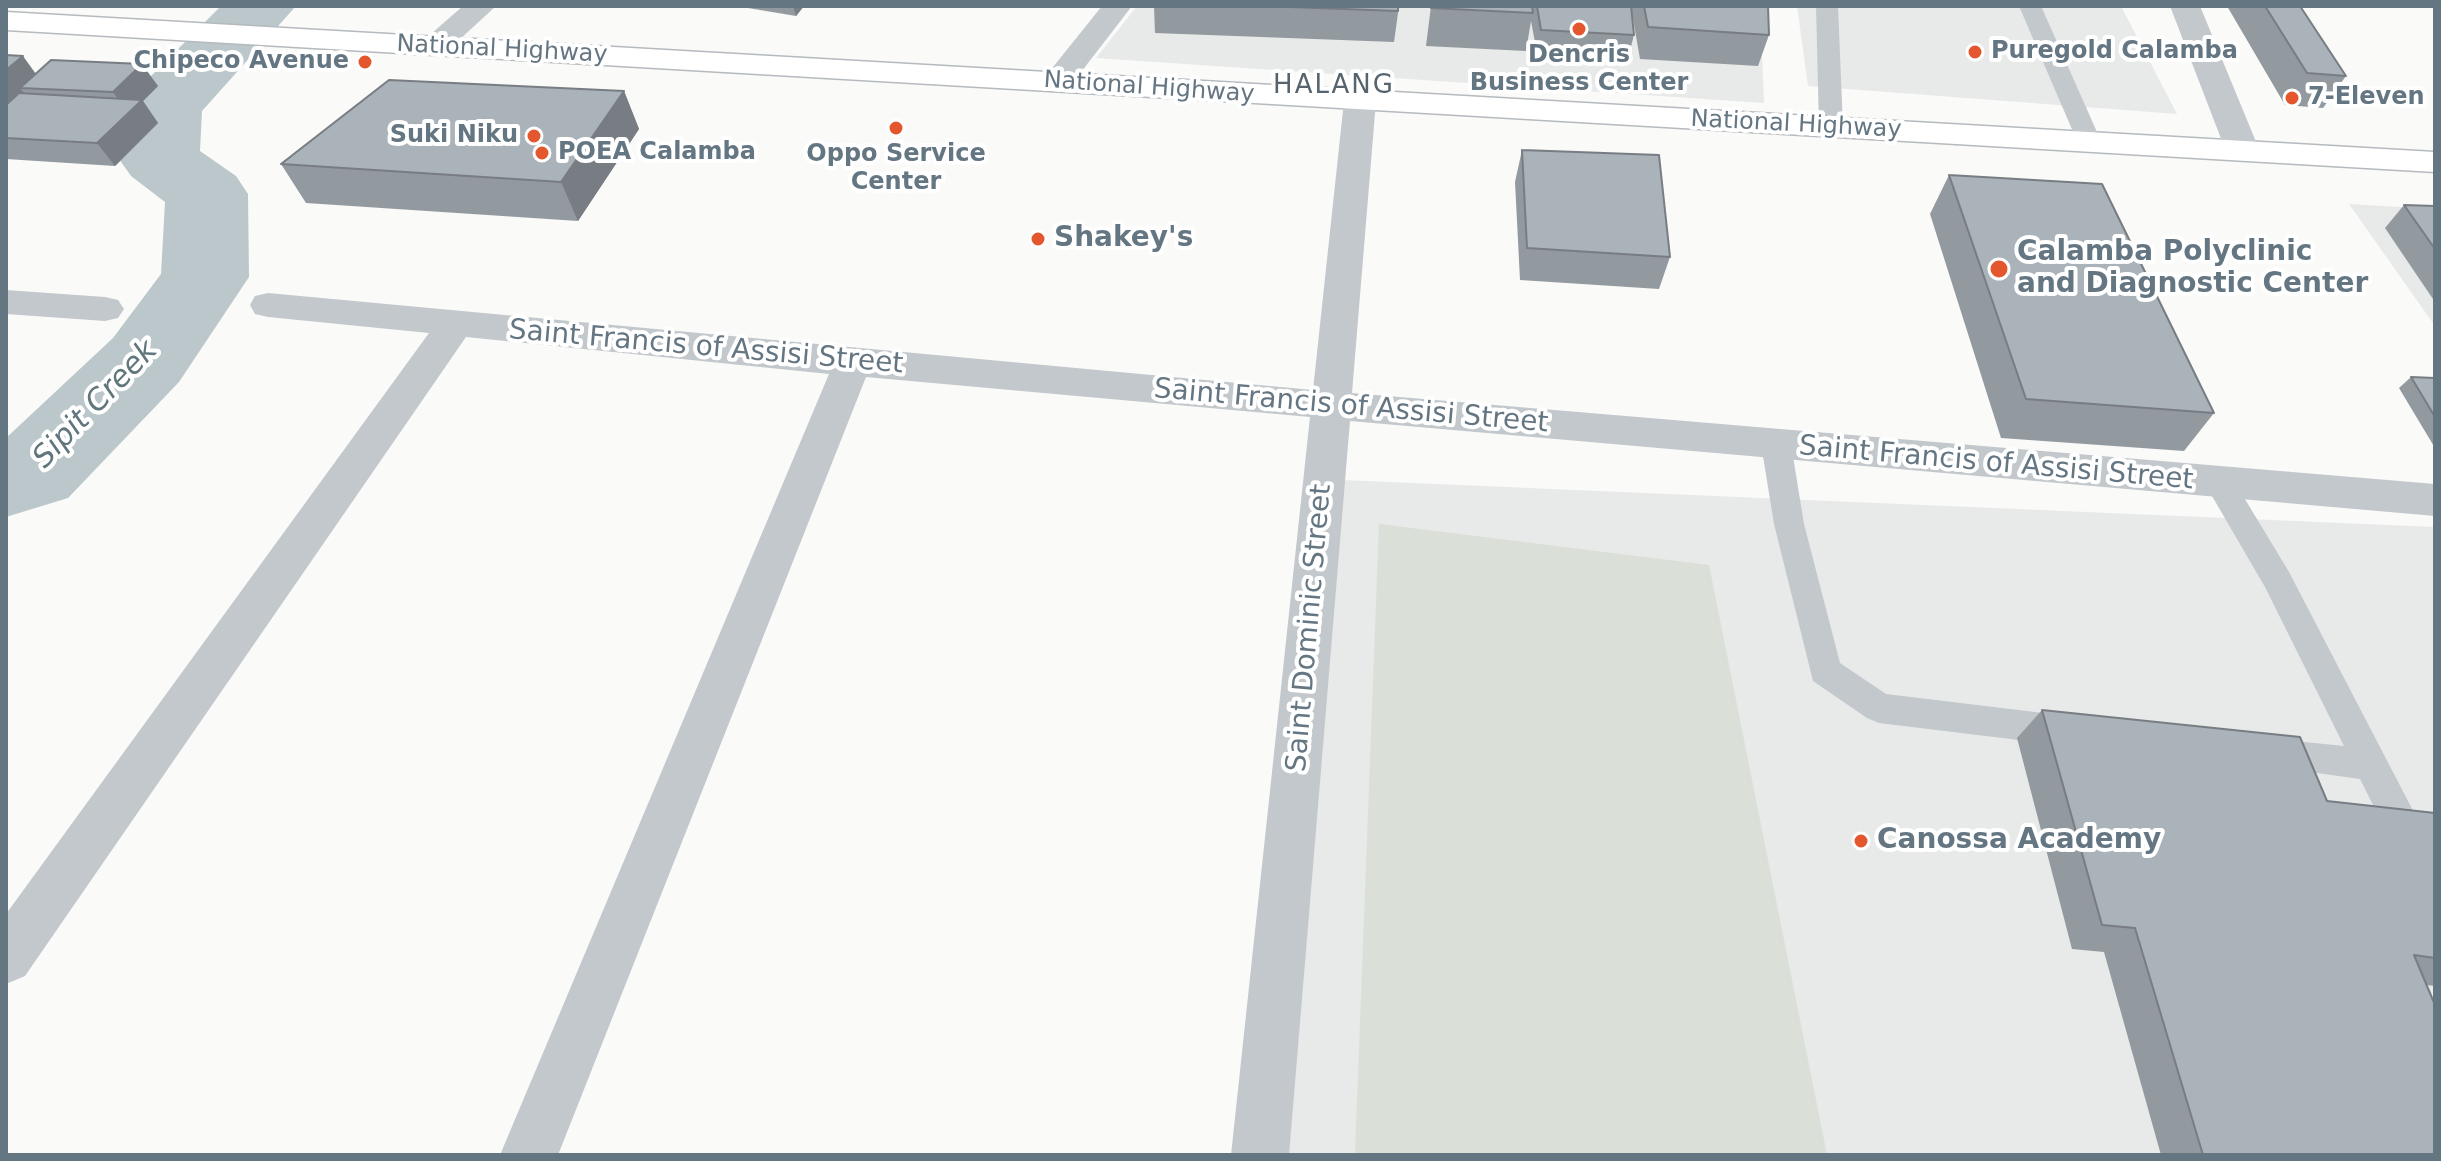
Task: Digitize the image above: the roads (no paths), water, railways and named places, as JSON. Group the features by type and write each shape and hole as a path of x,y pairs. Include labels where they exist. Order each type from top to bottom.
{"main road":[{"name":"National Highway","path":"6,21 2435,162"}],"street":[{"path":"435,46 481,6"},
{"path":"1057,82 1117,6"},
{"path":"2185,6 2242,149"},
{"name":"Saint Dominic Street","path":"1260,1155 1360,101"},
{"path":"6,302 105,309"},
{"name":"Saint Francis of Assisi Street","path":"268,305 853,363 2220,484 2435,500"},
{"path":"6,958 455,325"},
{"path":"529,1155 853,363"}],"lane":[{"path":"1827,6 1831,127"},
{"path":"2030,6 2089,141"},
{"path":"1776,444 1789,524 1825,671 1879,708 2097,734"},
{"path":"2220,484 2278,581 2435,891"},
{"path":"2235,750 2373,765"}],"waterway":[{"name":"Sipit Creek","path":"6,480 33,472 146,360 205,277 207,194 159,159 164,106 261,6"}],"place":[{"name":"Dencris Business Center","path":"1579,29"},
{"name":"Puregold Calamba","path":"1975,52"},
{"name":"Chipeco Avenue","path":"365,62"},
{"name":"7-Eleven","path":"2292,98"},
{"name":"Oppo Service Center","path":"896,128"},
{"name":"Suki Niku","path":"534,136"},
{"name":"POEA Calamba","path":"542,153"},
{"name":"Shakey's","path":"1038,239"},
{"name":"Calamba Polyclinic and Diagnostic Center","path":"1999,269"},
{"name":"Canossa Academy","path":"1861,841"}],"district":[{"name":"HALANG","path":"1334,86"}]}
